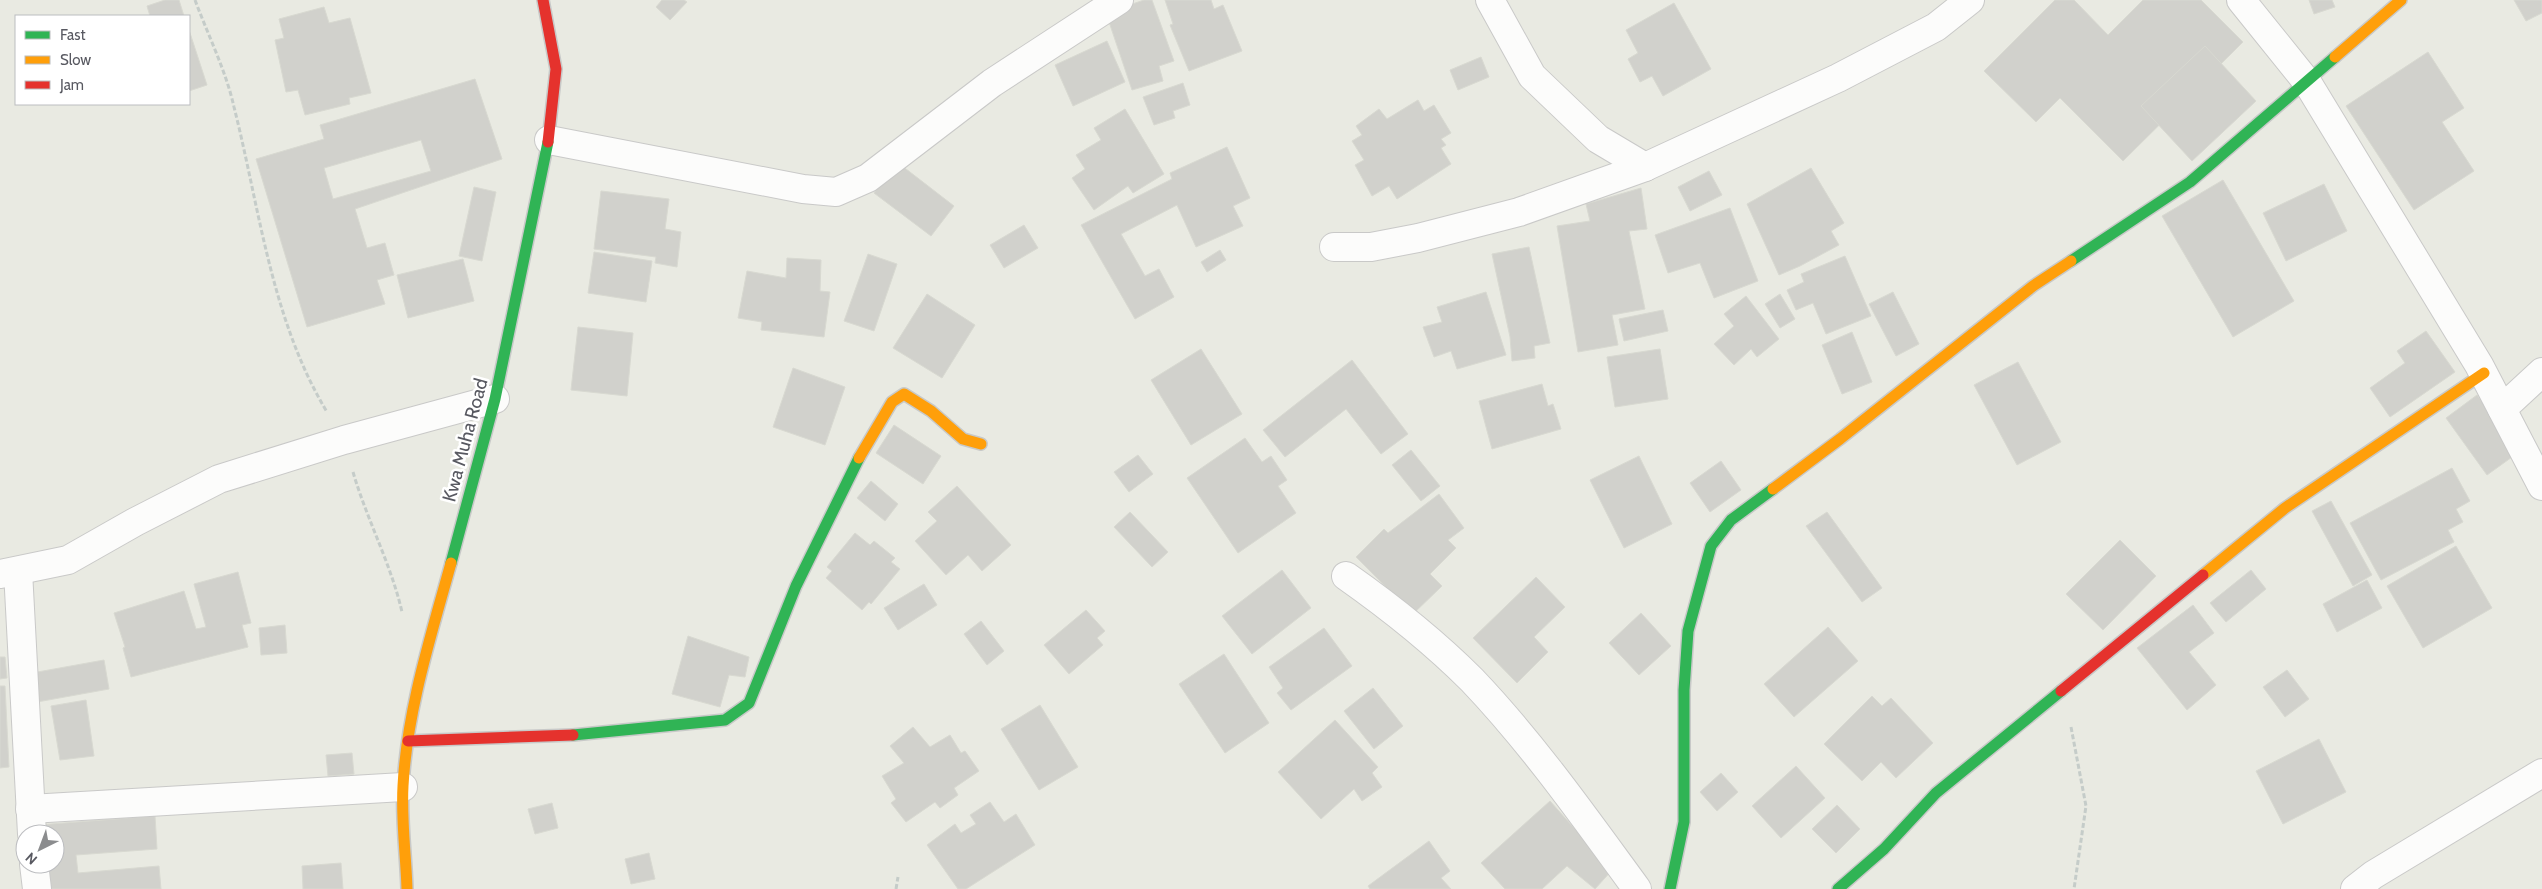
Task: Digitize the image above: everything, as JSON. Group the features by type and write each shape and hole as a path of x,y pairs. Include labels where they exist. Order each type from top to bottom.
{"street":[{"name":"Kwa Muha Road","path":"407,889 403,787 408,741 418,683 495,399 549,140 556,69 543,0"},
{"path":"549,140 803,189 836,192 868,178 992,83 1119,0"},
{"path":"1490,0 1532,76 1598,139 1645,167"},
{"path":"1334,247 1371,247 1418,238 1519,212 1645,167 1838,78 1936,27 1970,0"},
{"path":"2241,0 2307,82 2484,374 2542,486"},
{"path":"1670,889 1684,822 1684,690 1688,631 1711,546 1731,520 1840,439 2033,286 2190,182 2401,0"},
{"path":"2502,409 2542,372"},
{"path":"1838,889 1884,849 1936,793 2285,508 2484,374"},
{"path":"408,741 585,735 725,720 749,702 796,586 818,539 869,438 892,402 904,394 931,411 963,439 981,444"},
{"path":"403,787 31,822 9,572 68,560 135,522 219,479 344,440 495,399"},
{"path":"1346,576 1389,606 1472,680 1558,782 1636,889"},
{"path":"2355,889 2373,875 2542,774"},
{"path":"35,874 36,889"}],"path":[{"path":"195,0 234,105 277,296 295,350 322,404 344,440 372,527 394,580 403,617"},
{"path":"2063,690 2086,806 2074,889"},
{"path":"896,889 898,877"}],"building":[{"path":"165,0 179,0 184,15 150,15 147,6"},
{"path":"662,0 684,0 687,2 670,20 656,7"},
{"path":"1144,0 1152,0 1174,61 1159,66 1163,81 1132,90 1106,13"},
{"path":"1165,0 1211,0 1214,9 1223,5 1242,51 1189,71 1170,25 1173,24"},
{"path":"2055,0 2074,0 2108,35 2143,0 2201,0 2243,42 2123,161 2060,98 2036,122 1984,71"},
{"path":"2309,0 2332,0 2335,7 2314,14"},
{"path":"2514,0 2542,0 2542,13 2526,21"},
{"path":"1674,3 1711,69 1663,96 1652,76 1640,82 1628,59 1638,53 1626,30"},
{"path":"324,7 329,23 350,18 371,93 349,98 350,104 305,115 298,90 286,92 275,40 284,38 279,19"},
{"path":"190,33 207,85 190,91"},
{"path":"1107,41 1125,82 1073,106 1055,65"},
{"path":"2205,46 2256,101 2192,161 2141,106"},
{"path":"2428,52 2464,108 2442,122 2474,171 2414,210 2346,106"},
{"path":"1481,57 1489,77 1458,90 1450,70"},
{"path":"475,79 502,159 355,209 367,248 385,243 394,275 377,280 385,304 307,327 256,159 324,139 320,125","holes":["421,140 431,171 333,199 324,168"]},
{"path":"1183,83 1190,105 1173,111 1175,118 1154,125 1143,97"},
{"path":"1418,100 1424,111 1434,105 1451,133 1441,139 1446,145 1441,148 1451,164 1397,199 1389,186 1372,196 1355,165 1364,160 1352,141 1362,135 1356,126 1379,109 1387,119"},
{"path":"1125,109 1164,174 1133,193 1128,186 1094,210 1072,178 1085,169 1076,155 1101,140 1094,128"},
{"path":"1227,147 1250,198 1233,206 1243,226 1196,247 1177,205 1121,234 1145,276 1159,269 1174,297 1135,319 1081,225 1172,179 1170,173"},
{"path":"897,162 954,206 931,236 874,193"},
{"path":"1811,168 1844,223 1831,231 1839,245 1779,275 1747,204"},
{"path":"1709,171 1722,195 1690,211 1678,187"},
{"path":"2223,180 2294,301 2233,337 2162,216"},
{"path":"2324,184 2347,231 2286,261 2263,213"},
{"path":"474,187 496,192 482,261 459,256"},
{"path":"1641,188 1647,229 1629,231 1645,309 1612,315 1618,345 1578,352 1557,226 1590,221 1586,204"},
{"path":"601,191 669,199 665,229 681,232 677,267 655,263 656,257 594,249"},
{"path":"1730,208 1758,281 1714,298 1700,263 1668,273 1655,235"},
{"path":"1024,225 1038,248 1004,268 990,245"},
{"path":"1529,247 1550,343 1534,346 1535,358 1512,361 1510,337 1492,254"},
{"path":"1220,250 1226,260 1207,272 1201,262"},
{"path":"594,252 652,261 646,302 588,293"},
{"path":"868,254 897,264 874,331 844,321"},
{"path":"1845,256 1871,316 1826,334 1813,303 1796,310 1787,290 1804,282 1801,274"},
{"path":"787,258 821,260 820,291 830,292 824,337 761,330 762,322 738,318 747,271 786,278"},
{"path":"463,259 474,301 408,318 397,275"},
{"path":"1486,292 1506,355 1457,369 1451,351 1434,357 1423,327 1442,322 1437,307"},
{"path":"1893,292 1919,344 1896,356 1869,304"},
{"path":"927,294 975,325 942,378 893,348"},
{"path":"1780,294 1795,319 1780,328 1765,304"},
{"path":"1746,296 1779,339 1757,357 1751,349 1734,365 1714,344 1734,326 1724,314"},
{"path":"1663,310 1668,331 1624,341 1619,319"},
{"path":"578,327 633,333 627,396 571,390"},
{"path":"2426,331 2455,372 2390,417 2370,388 2405,363 2397,351"},
{"path":"1852,332 1872,382 1842,394 1822,345"},
{"path":"1201,349 1242,414 1191,445 1151,380"},
{"path":"1660,349 1668,399 1615,407 1607,357"},
{"path":"1352,360 1408,434 1381,454 1346,409 1285,457 1263,430"},
{"path":"2018,362 2061,442 2017,465 1974,385"},
{"path":"793,368 845,387 825,445 773,427"},
{"path":"1542,384 1548,406 1553,404 1561,429 1492,449 1479,401"},
{"path":"2477,395 2519,452 2487,475 2446,418"},
{"path":"894,425 941,456 923,484 876,453"},
{"path":"1245,438 1262,462 1271,456 1287,480 1278,486 1296,513 1238,553 1187,478"},
{"path":"1411,450 1440,486 1421,501 1392,465"},
{"path":"1138,455 1153,474 1129,492 1114,472"},
{"path":"1639,456 1672,524 1624,548 1590,480"},
{"path":"1721,461 1741,490 1710,512 1690,483"},
{"path":"2452,468 2470,501 2456,509 2463,522 2448,530 2454,542 2381,580 2350,523"},
{"path":"871,481 898,504 885,521 857,498"},
{"path":"957,486 1011,545 982,571 968,555 946,575 915,541 937,521 928,512"},
{"path":"1439,494 1464,528 1448,540 1456,548 1430,574 1442,586 1413,614 1356,557 1384,529 1388,533"},
{"path":"2331,501 2372,575 2353,586 2312,511"},
{"path":"1130,512 1168,552 1152,567 1114,527"},
{"path":"1827,512 1882,588 1862,602 1806,526"},
{"path":"855,533 870,545 874,541 895,558 891,562 900,569 871,604 869,602 862,610 826,578 832,571 827,567"},
{"path":"2120,540 2156,576 2103,630 2066,594"},
{"path":"2456,546 2492,608 2423,648 2387,586"},
{"path":"1282,570 1311,608 1252,654 1222,616"},
{"path":"2251,570 2266,589 2226,622 2210,603"},
{"path":"238,572 251,623 242,625 248,647 131,677 123,648 125,647 114,613 184,591 196,629 206,627 194,584"},
{"path":"1536,577 1565,607 1534,637 1548,652 1517,683 1473,638"},
{"path":"2367,580 2382,608 2337,632 2323,604"},
{"path":"924,584 937,605 898,630 884,608"},
{"path":"2193,605 2214,633 2189,652 2216,685 2187,710 2137,648"},
{"path":"1086,610 1105,631 1097,638 1103,645 1069,674 1044,645"},
{"path":"1641,613 1671,646 1639,675 1609,643"},
{"path":"981,621 1004,651 987,665 964,634"},
{"path":"285,625 287,653 261,655 259,628"},
{"path":"1828,627 1858,661 1794,717 1764,684"},
{"path":"1324,628 1352,666 1291,710 1277,693 1283,688 1269,667"},
{"path":"688,636 749,657 745,677 729,675 720,707 672,694"},
{"path":"1224,654 1269,723 1225,753 1179,684"},
{"path":"0,657 5,657 7,678 0,679"},
{"path":"104,660 109,689 37,702 32,673"},
{"path":"2287,670 2309,699 2285,717 2263,687"},
{"path":"0,686 5,686 9,767 0,768"},
{"path":"1373,688 1403,726 1374,749 1344,711"},
{"path":"1872,696 1882,706 1891,698 1933,743 1896,778 1881,762 1862,781 1824,744"},
{"path":"86,700 94,756 60,760 51,706"},
{"path":"1040,705 1078,767 1039,790 1001,729"},
{"path":"1335,720 1378,767 1372,773 1382,787 1362,801 1354,789 1321,819 1278,772"},
{"path":"913,727 930,747 950,735 961,753 965,751 979,771 954,788 958,795 940,808 935,802 906,822 891,803 896,799 882,776 904,763 890,746"},
{"path":"2319,739 2346,792 2283,824 2256,771"},
{"path":"352,753 354,774 328,776 326,755"},
{"path":"1796,766 1825,798 1781,838 1752,806"},
{"path":"1721,773 1738,792 1717,811 1700,792"},
{"path":"1550,801 1590,846 1614,868 1595,889 1567,866 1542,889 1505,889 1481,863"},
{"path":"990,802 1004,822 1016,814 1035,845 966,889 958,889 927,845 955,824 961,833 976,824 970,815"},
{"path":"552,803 558,828 535,834 528,809"},
{"path":"1837,805 1860,829 1836,853 1812,829"},
{"path":"155,816 157,849 76,855 78,873 159,866 161,889 47,889 45,874 65,874 65,824 51,824"},
{"path":"1429,841 1450,871 1441,878 1451,889 1370,889 1368,886"},
{"path":"649,853 655,879 631,884 625,859"},
{"path":"341,863 343,889 303,889 302,866"}],"traffic: fast":[{"path":"2071,261 2190,182 2335,57"},
{"path":"451,563 495,399 548,142"},
{"path":"573,735 725,720 749,703 796,586 859,458"},
{"path":"1670,889 1684,822 1684,690 1688,631 1711,546 1731,520 1773,489"},
{"path":"1838,889 1884,849 1936,793 2061,691"}],"traffic: slow":[{"path":"2335,57 2401,0"},
{"path":"1773,489 1840,439 2033,286 2071,261"},
{"path":"2203,575 2285,508 2484,373"},
{"path":"859,458 892,402 904,394 931,411 963,439 981,444"},
{"path":"407,889 403,812 405,758 421,673 451,563"}],"traffic: jam":[{"path":"543,0 556,69 548,142"},
{"path":"2061,691 2203,575"},
{"path":"408,741 573,735"}]}
